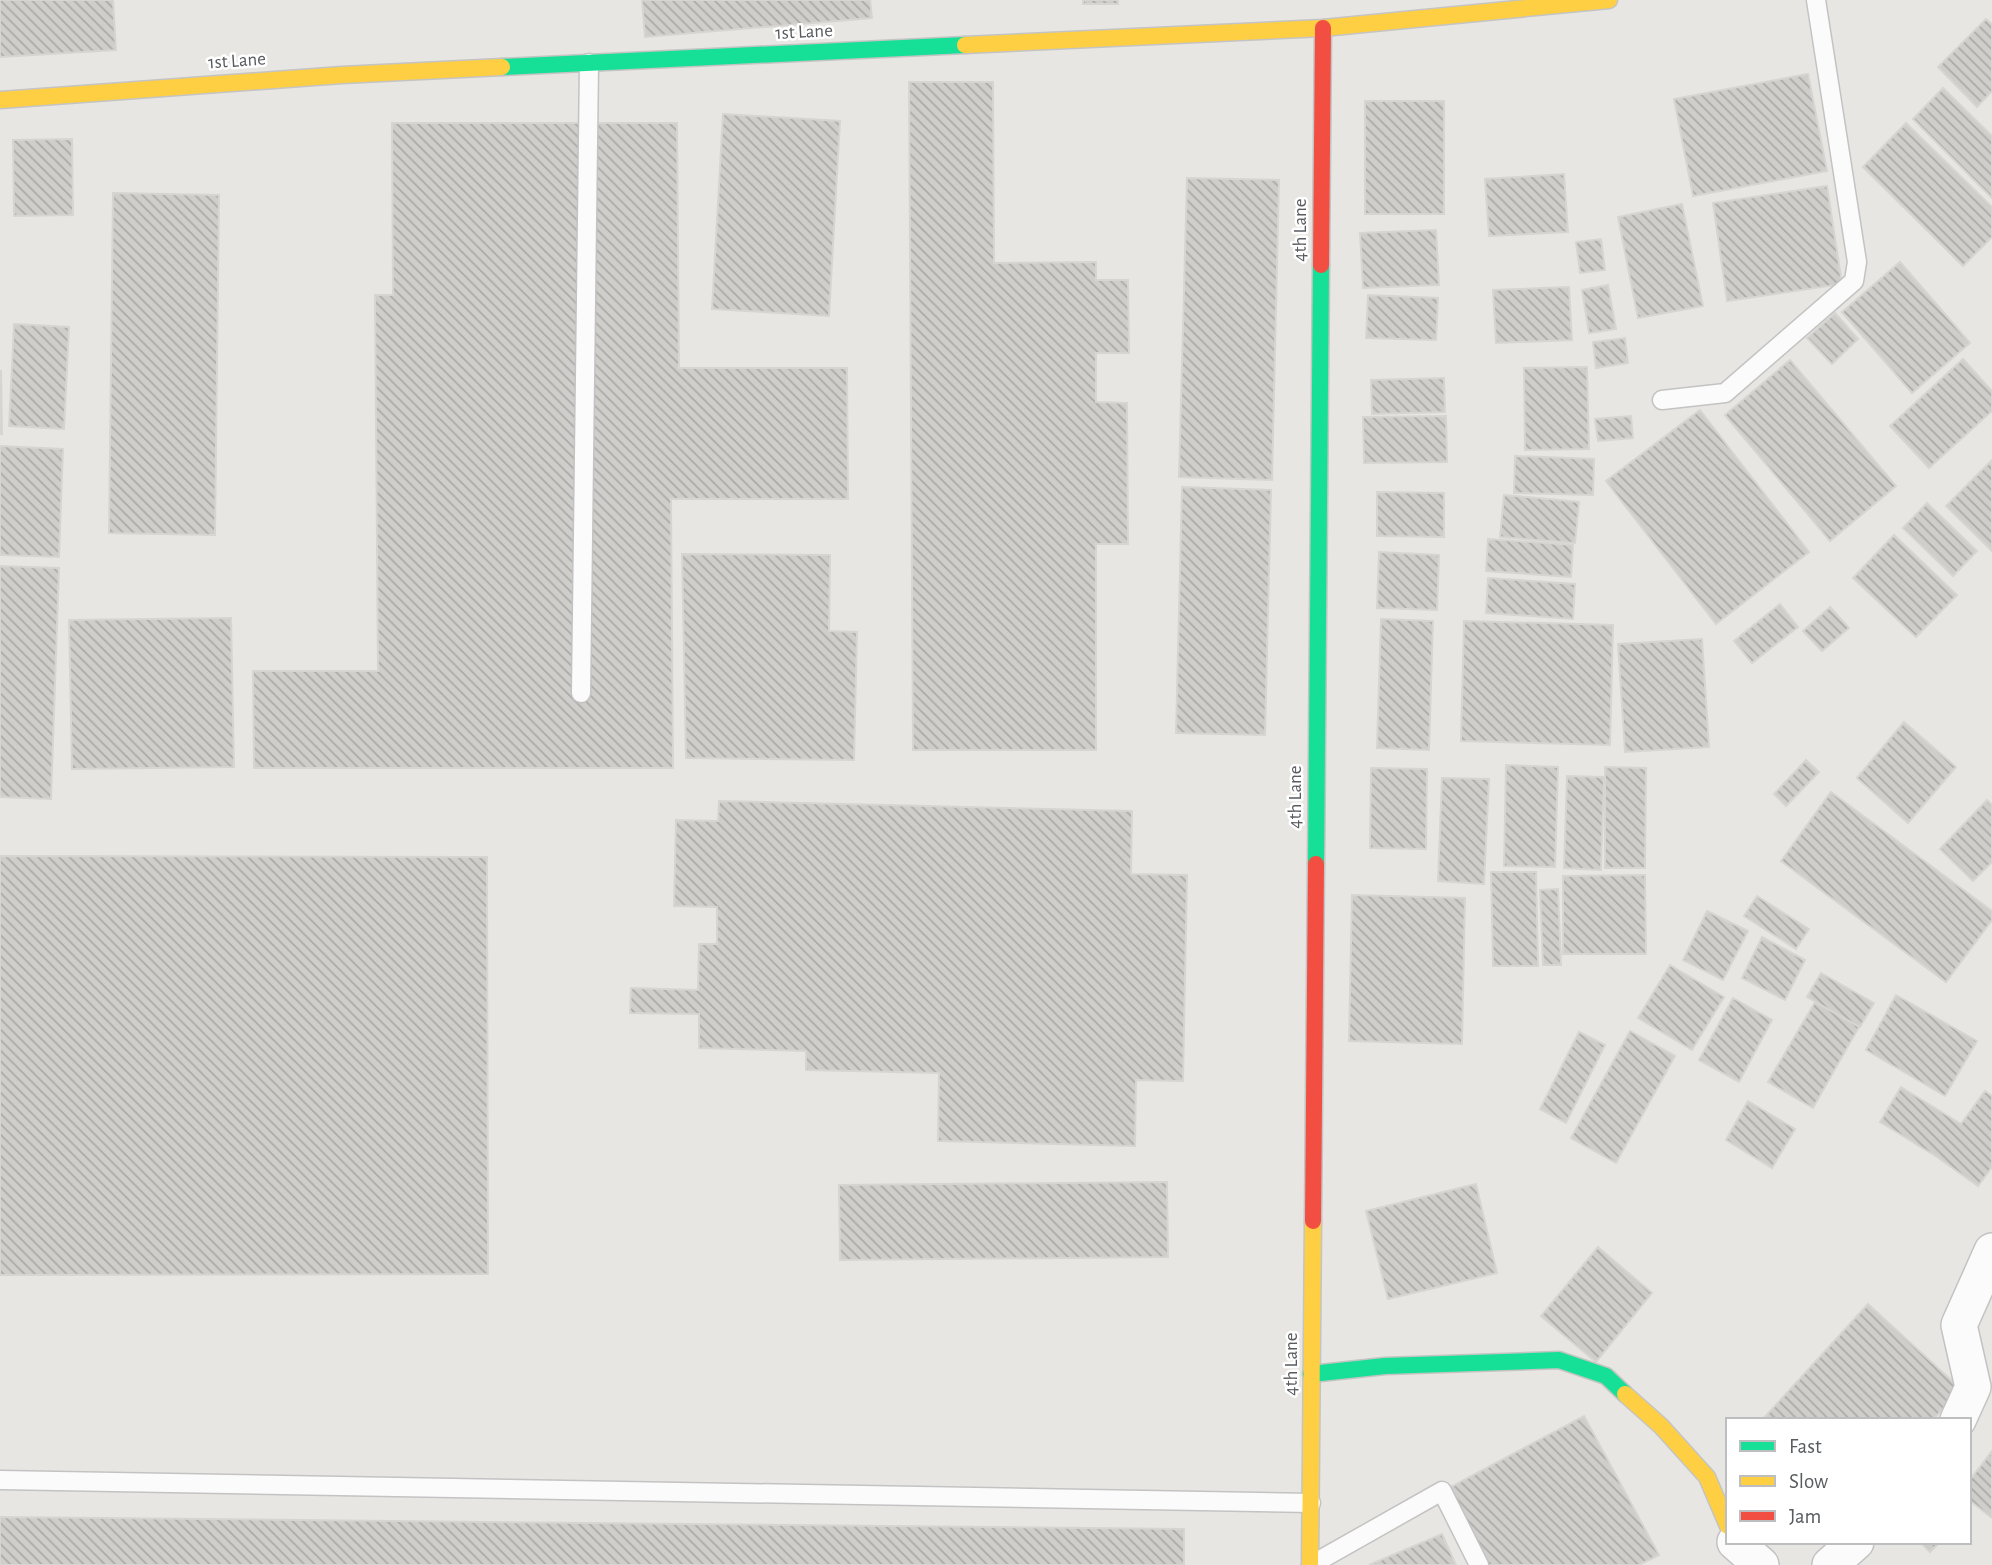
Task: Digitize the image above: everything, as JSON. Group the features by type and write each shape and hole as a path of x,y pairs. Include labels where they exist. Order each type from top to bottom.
{"street":[{"name":"1st Lane","path":"0,100 342,75 1323,28 1609,0"},
{"name":"4th Lane","path":"1310,1565 1323,28"},
{"path":"1959,1418 1973,1387 1959,1325 1992,1251"},
{"path":"1311,1374 1385,1366 1559,1360 1606,1376 1661,1426 1707,1477 1726,1521"},
{"path":"1737,1544 1761,1565"},
{"path":"1830,1565 1854,1544"}],"lane":[{"path":"1662,400 1726,393 1854,281 1857,262 1816,0"},
{"path":"581,693 589,63"},
{"path":"0,1480 1311,1503"},
{"path":"1310,1565 1442,1492 1479,1565"}],"building":[{"path":"0,0 113,0 116,50 0,57"},
{"path":"642,0 870,0 872,18 645,37"},
{"path":"1083,0 1118,0 1118,4 1083,4"},
{"path":"1986,19 1992,24 1992,91 1977,107 1938,67"},
{"path":"1808,74 1827,171 1693,196 1674,99"},
{"path":"909,82 993,82 994,263 1096,262 1096,280 1128,280 1129,353 1096,353 1096,402 1127,403 1128,544 1096,544 1096,750 913,750"},
{"path":"1943,88 1992,136 1992,198 1913,119"},
{"path":"1365,101 1444,101 1444,214 1365,214"},
{"path":"723,114 840,121 829,316 712,309"},
{"path":"392,123 677,123 679,368 847,368 848,499 671,499 673,768 254,768 253,671 378,671 375,295 393,295"},
{"path":"1906,123 1992,207 1992,237 1963,266 1863,167"},
{"path":"72,139 73,215 14,216 13,140"},
{"path":"1564,174 1568,232 1489,236 1485,179"},
{"path":"1187,178 1279,180 1272,480 1179,477"},
{"path":"1827,186 1842,284 1727,301 1713,203"},
{"path":"113,193 219,195 215,535 109,533"},
{"path":"1682,204 1703,306 1638,318 1618,217"},
{"path":"1436,230 1439,285 1363,288 1360,233"},
{"path":"1601,239 1605,270 1580,273 1576,242"},
{"path":"1900,262 1970,343 1912,393 1842,312"},
{"path":"1608,285 1616,329 1589,333 1582,290"},
{"path":"1569,287 1572,340 1496,343 1493,290"},
{"path":"1368,295 1438,298 1436,340 1366,338"},
{"path":"1835,313 1858,339 1832,364 1807,338"},
{"path":"14,324 69,327 64,429 9,426"},
{"path":"1625,338 1628,363 1596,368 1593,342"},
{"path":"1963,359 1992,391 1992,411 1929,468 1890,426"},
{"path":"1790,360 1896,486 1830,541 1725,415"},
{"path":"1587,367 1589,449 1525,450 1524,368"},
{"path":"1,371 2,434 0,434"},
{"path":"1444,378 1445,412 1372,414 1371,380"},
{"path":"1700,410 1809,552 1716,624 1606,481"},
{"path":"1446,416 1447,462 1364,463 1363,417"},
{"path":"1631,416 1633,438 1598,441 1595,419"},
{"path":"0,446 63,449 59,557 0,555"},
{"path":"1515,456 1594,459 1593,495 1514,493"},
{"path":"1992,460 1992,551 1946,506"},
{"path":"1182,487 1271,490 1265,735 1176,733"},
{"path":"1377,492 1444,493 1444,537 1377,536"},
{"path":"1504,495 1579,502 1575,543 1500,537"},
{"path":"1927,503 1977,551 1953,576 1903,528"},
{"path":"1894,535 1957,595 1916,637 1853,578"},
{"path":"1488,539 1573,545 1571,577 1486,571"},
{"path":"1379,552 1439,555 1437,610 1377,608"},
{"path":"682,554 830,555 829,631 857,632 854,760 686,758"},
{"path":"0,566 59,568 51,799 0,797"},
{"path":"1488,578 1575,584 1573,619 1486,613"},
{"path":"1780,604 1798,627 1752,663 1734,641"},
{"path":"1830,607 1849,628 1822,651 1803,631"},
{"path":"231,618 234,767 72,769 69,620"},
{"path":"1381,619 1433,621 1429,750 1377,748"},
{"path":"1464,621 1613,625 1610,745 1461,741"},
{"path":"1702,639 1709,747 1625,752 1618,644"},
{"path":"1904,722 1956,767 1908,823 1857,778"},
{"path":"1806,760 1819,772 1786,806 1774,794"},
{"path":"1506,765 1558,767 1555,867 1504,866"},
{"path":"1605,767 1646,768 1645,868 1605,868"},
{"path":"1371,768 1427,769 1426,849 1370,848"},
{"path":"1567,776 1604,777 1601,870 1564,868"},
{"path":"1442,778 1489,779 1484,884 1438,881"},
{"path":"1831,792 1992,911 1992,920 1946,982 1781,861"},
{"path":"1987,800 1992,805 1992,862 1973,881 1940,849"},
{"path":"719,801 1132,811 1131,874 1187,875 1183,1081 1136,1080 1135,1146 938,1141 939,1073 806,1070 806,1051 699,1048 699,1014 630,1013 631,988 698,990 699,944 717,944 717,907 674,906 676,820 718,821"},
{"path":"0,856 487,857 488,1274 0,1275"},
{"path":"1491,872 1536,872 1538,966 1493,966"},
{"path":"1645,875 1646,954 1563,954 1563,876"},
{"path":"1558,889 1561,965 1543,965 1540,890"},
{"path":"1352,895 1465,898 1462,1044 1349,1041"},
{"path":"1757,896 1809,929 1796,949 1744,916"},
{"path":"1707,911 1748,931 1723,980 1683,960"},
{"path":"1762,937 1805,960 1785,1000 1742,978"},
{"path":"1670,965 1724,997 1692,1050 1638,1018"},
{"path":"1821,973 1874,1003 1860,1027 1807,997"},
{"path":"1896,995 1977,1041 1945,1096 1866,1050"},
{"path":"1733,998 1772,1020 1739,1082 1699,1060"},
{"path":"1815,1002 1859,1027 1813,1108 1768,1082"},
{"path":"1630,1031 1675,1056 1616,1163 1571,1138"},
{"path":"1579,1032 1605,1045 1566,1123 1540,1109"},
{"path":"1901,1087 1961,1124 1985,1091 1992,1096 1992,1167 1978,1186 1880,1122"},
{"path":"1748,1101 1795,1129 1772,1168 1726,1140"},
{"path":"1167,1182 1168,1257 840,1260 839,1185"},
{"path":"1476,1184 1497,1273 1388,1299 1366,1211"},
{"path":"1598,1247 1652,1293 1596,1362 1541,1316"},
{"path":"1868,1304 1961,1389 1935,1418 1764,1418"},
{"path":"1584,1416 1659,1555 1639,1565 1488,1565 1447,1489"},
{"path":"1992,1451 1992,1518 1971,1502 1971,1478"},
{"path":"0,1517 1184,1529 1184,1565 0,1565"},
{"path":"1442,1534 1456,1565 1369,1565"},
{"path":"1922,1544 1938,1544 1930,1552"}],"traffic: fast":[{"path":"502,67 965,45"},
{"path":"1316,864 1321,265"},
{"path":"1311,1374 1385,1366 1559,1360 1606,1376 1625,1394"}],"traffic: slow":[{"path":"965,45 1323,28 1609,0"},
{"path":"0,100 342,75 502,67"},
{"path":"1310,1565 1313,1221"},
{"path":"1625,1394 1661,1426 1707,1477 1726,1521"}],"traffic: jam":[{"path":"1321,265 1323,28"},
{"path":"1313,1221 1316,864"}]}
